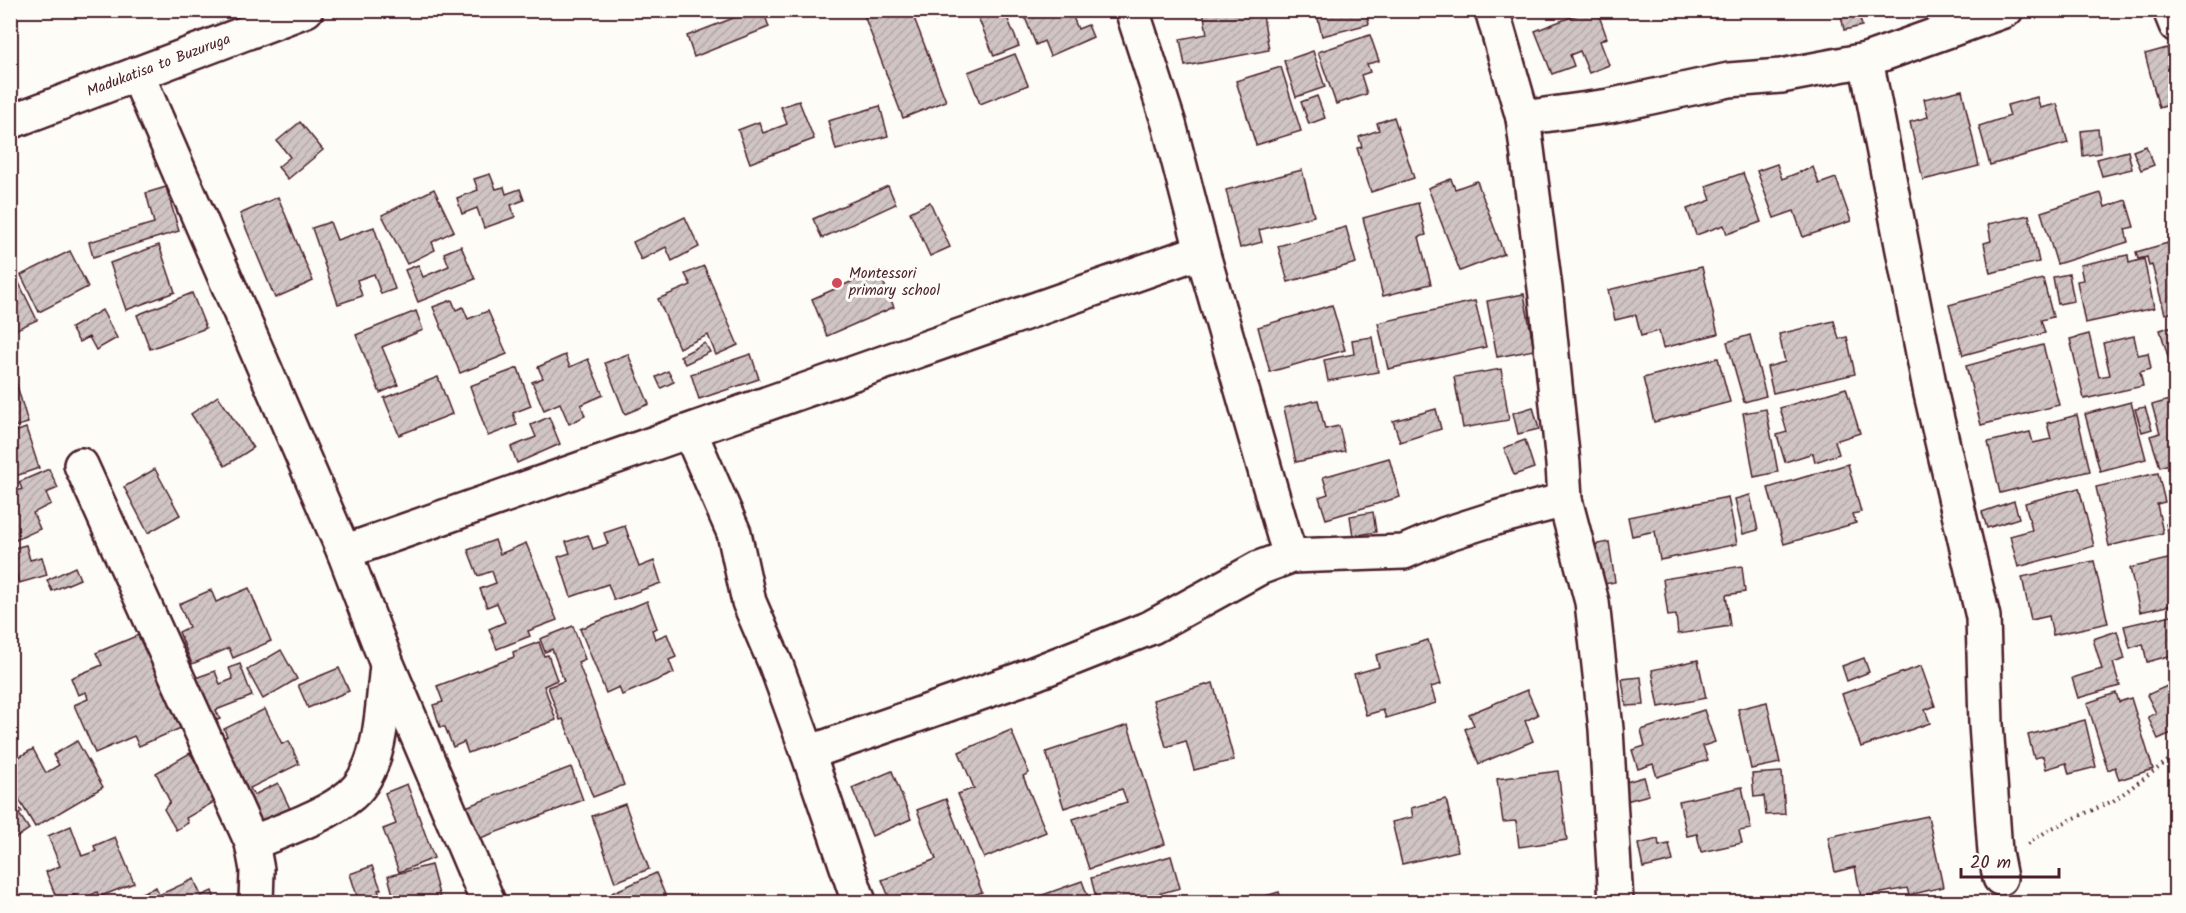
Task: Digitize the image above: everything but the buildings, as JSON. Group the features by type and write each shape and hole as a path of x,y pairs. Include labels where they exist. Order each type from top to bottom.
{"street":[{"name":"Madukatisa to Buzuruga","path":"10,122 306,10"},
{"path":"1132,10 1169,124 1202,251 1291,556"},
{"path":"1492,10 1523,118 1546,296 1565,501 1592,602 1606,729 1616,903"},
{"path":"1523,118 1609,106 1729,80 1781,76 1866,60 2006,10"},
{"path":"1866,60 1931,394 1983,617 1986,724 1995,852 2000,878"},
{"path":"137,74 344,552 387,664 488,903"},
{"path":"344,552 1202,251"},
{"path":"690,432 734,533 749,602 776,665 859,903"},
{"path":"81,465 252,843 257,870 256,903"},
{"path":"808,753 1018,680 1152,627 1259,568 1291,556 1404,552 1446,534 1565,501"},
{"path":"252,843 330,809 353,792 368,771 377,745 387,664"}],"path":[{"path":"2000,878 2017,854 2033,840 2050,829 2113,801 2175,755"}],"place":[{"name":"Montessori primary school","path":"837,283"}]}
